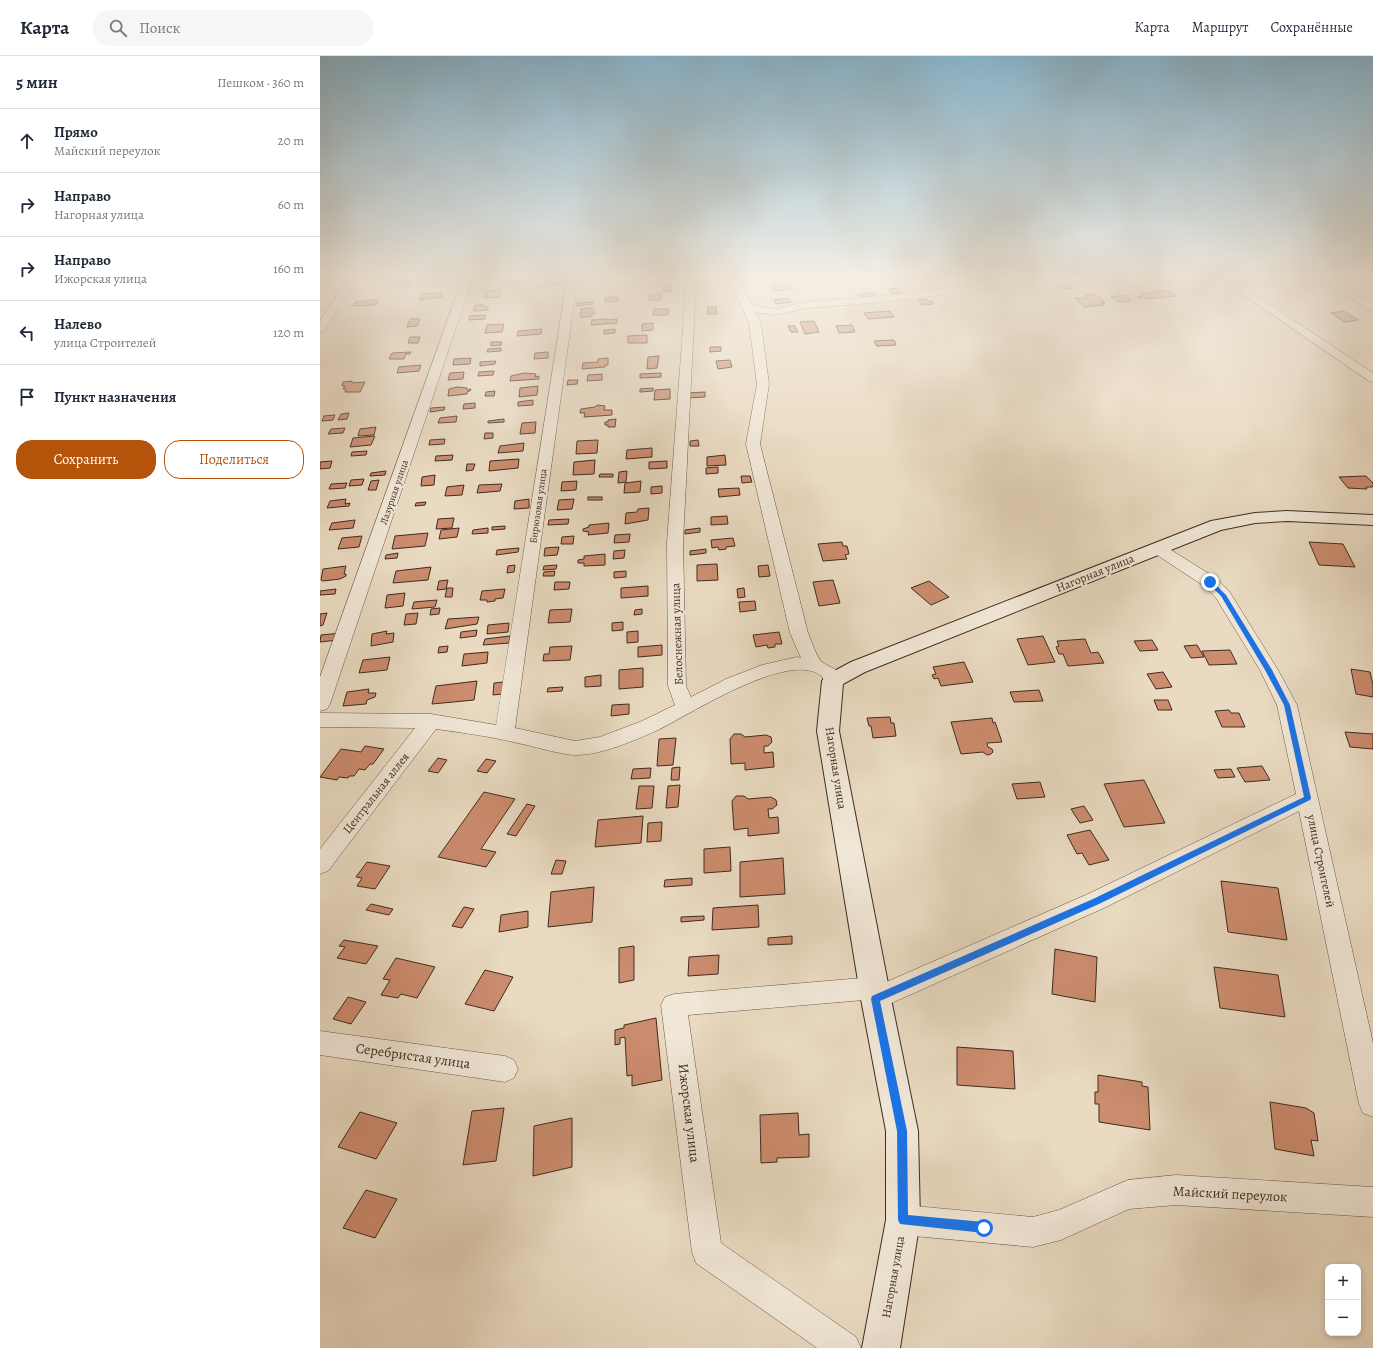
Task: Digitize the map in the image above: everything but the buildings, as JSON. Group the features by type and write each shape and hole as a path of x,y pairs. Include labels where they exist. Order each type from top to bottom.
{"street":[{"name":"Лазурная улица","path":"320,704 446,340"},
{"name":"Бирюзовая улица","path":"505,733 563,340"},
{"name":"Белоснежная улица","path":"686,706 677,686 675,542 688,340"},
{"path":"758,340 763,384 753,444 799,633 814,665"},
{"path":"1317,340 1373,378"},
{"name":"Нагорная улица","path":"881,1348 903,1220 902,1131 875,993 828,731 834,681 858,668 1157,548 1216,526 1255,518 1319,516 1373,520"},
{"name":"улица Строителей","path":"1157,548 1210,582 1223,595 1269,670 1287,705 1373,1104"},
{"path":"320,720 431,721 505,733 576,748 602,744 649,726 732,683 768,669 797,663 814,665 829,672 834,681"},
{"name":"Центральная аллея","path":"320,865 431,721"},
{"name":"Ижорская улица","path":"845,1348 707,1252 674,1005 875,993 1096,901 1308,798"},
{"name":"Серебристая улица","path":"320,1043 505,1070"},
{"name":"Майский переулок","path":"903,1220 1033,1232 1061,1225 1128,1195 1176,1190 1373,1202"}],"route":[{"path":"984,1228 903,1220 902,1131 876,999 1096,901 1308,798 1287,705 1269,670 1223,595 1210,582"}]}
